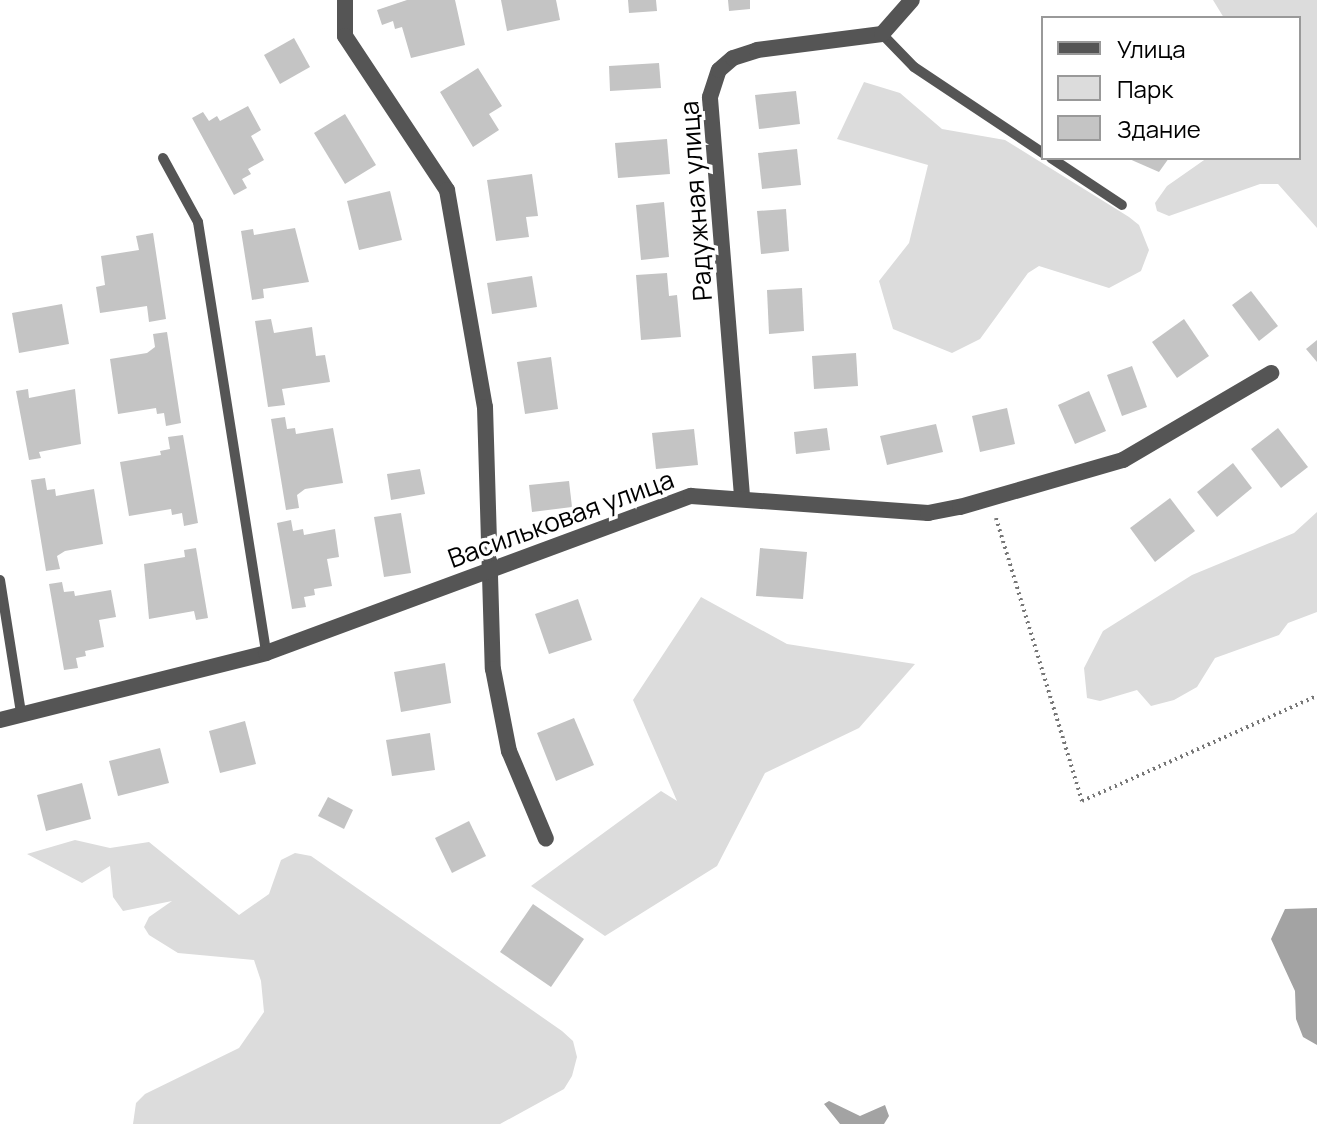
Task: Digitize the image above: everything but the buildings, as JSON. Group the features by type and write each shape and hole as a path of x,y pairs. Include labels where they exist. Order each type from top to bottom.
{"street":[{"path":"345,0 345,36 447,190 485,407 493,669 509,751 546,839"},
{"path":"882,34 912,0"},
{"name":"Радужная улица","path":"742,496 710,97 719,70 733,58 757,50 882,34"},
{"name":"Васильковая улица","path":"0,720 21,712 266,653 691,496 742,496 928,513 990,498 1123,460 1271,373"}],"lane":[{"path":"882,34 914,67 1041,152"},
{"path":"163,158 198,222 266,653"},
{"path":"1054,160 1122,205"},
{"path":"0,580 21,712"}],"path":[{"path":"990,498 1082,801 1317,696"}],"green space":[{"path":"1213,0 1317,0 1317,228 1278,184 1260,184 1169,216 1157,211 1155,203 1167,186 1204,160 1301,160 1301,16 1223,16"},
{"path":"864,82 900,93 942,129 1005,140 1129,217 1139,225 1149,250 1141,271 1109,288 1039,266 1028,273 980,339 952,353 893,329 879,281 909,243 928,165 837,139"},
{"path":"1317,512 1317,612 1288,623 1279,635 1215,658 1197,687 1174,700 1151,706 1137,690 1100,701 1087,698 1084,668 1103,631 1192,575 1294,533"},
{"path":"701,597 787,644 915,664 859,728 765,773 717,866 605,936 531,886 661,791 677,801 633,700"},
{"path":"75,840 110,848 149,842 239,915 269,894 281,860 295,853 311,856 562,1031 573,1041 577,1057 572,1076 564,1089 500,1124 133,1124 136,1103 145,1094 239,1048 264,1012 261,981 254,960 178,953 149,935 144,927 149,917 172,901 123,911 113,897 110,866 82,883 27,854"}],"shaded area":[{"path":"1317,908 1317,1045 1303,1037 1296,1019 1295,991 1271,939 1285,909"},
{"path":"829,1101 860,1116 885,1105 889,1116 884,1124 840,1124 824,1104"}]}
